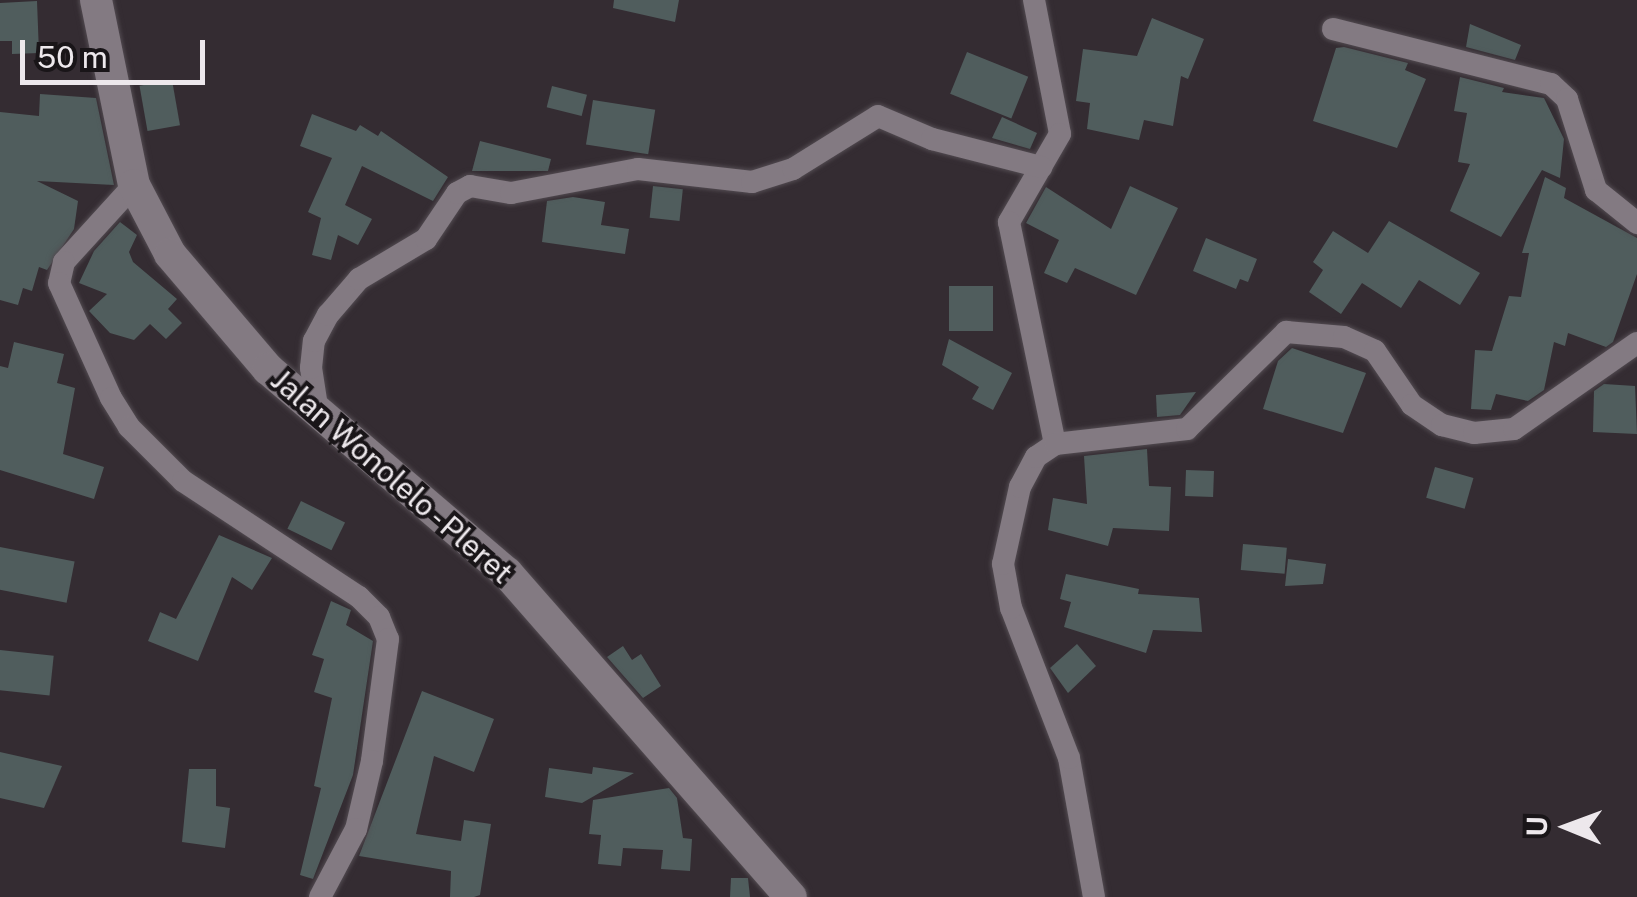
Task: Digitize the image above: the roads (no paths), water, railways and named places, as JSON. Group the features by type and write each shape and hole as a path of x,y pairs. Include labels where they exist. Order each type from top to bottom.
{"main road":[{"name":"Jalan Wonolelo - Pleret","path":"96,0 134,185 170,254 268,369 507,574 791,897"}],"street":[{"path":"1034,0 1060,121 1056,146 1009,222 1055,444"},
{"path":"1332,29 1551,84 1568,99 1596,190 1637,223"},
{"path":"318,412 310,368 314,341 328,314 359,279 426,239 457,193 470,186 510,193 638,169 752,182 793,170 878,116 932,138 1041,167"},
{"path":"134,185 64,262 59,282 111,398 129,427 183,481 359,597 380,617 388,640 372,761 356,829 320,897"},
{"path":"1094,897 1069,758 1011,608 1003,564 1020,487 1036,457 1055,444 1187,428 1286,332 1344,337 1375,351 1412,405 1442,425 1474,433 1514,429 1637,343"}]}
